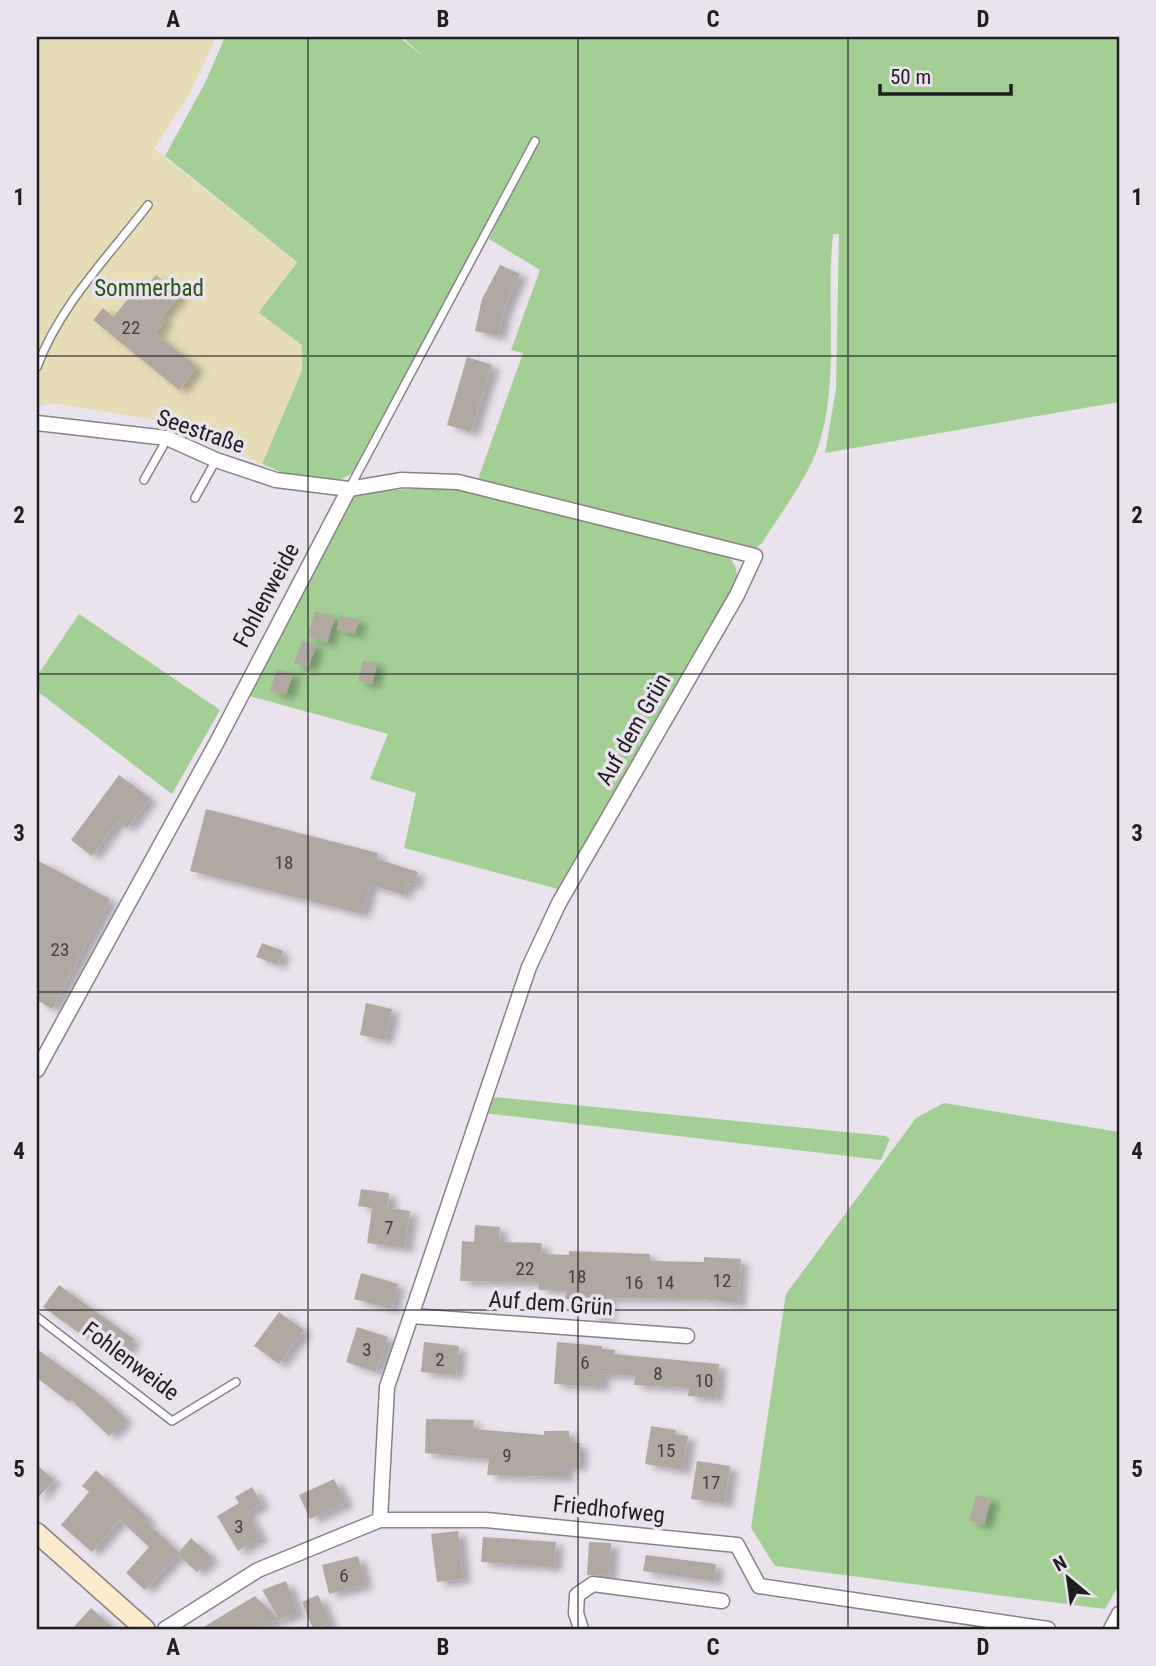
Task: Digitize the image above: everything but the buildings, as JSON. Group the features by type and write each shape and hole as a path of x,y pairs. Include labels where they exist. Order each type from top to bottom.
{"street":[{"name":"Seestraße","path":"37,423 167,438 216,460 276,480 349,489"},
{"name":"Auf dem Grün","path":"349,489 402,480 458,482 755,556 737,595 559,903 529,967 387,1387 380,1520"},
{"name":"Fohlenweide","path":"37,1070 217,742 349,489"},
{"name":"Auf dem Grün","path":"411,1316 687,1336"},
{"name":"Friedhofweg","path":"165,1629 258,1570 380,1520 486,1520 737,1545 759,1586 1048,1629"},
{"path":"37,1533 145,1629"},
{"path":"581,1629 576,1613 577,1595 593,1584 722,1601"}],"lane":[{"name":"Fohlenweide","path":"349,489 535,141"},
{"path":"37,367 46,343 68,305 148,205"},
{"path":"144,480 167,438"},
{"path":"195,498 216,460"},
{"name":"Fohlenweide","path":"37,1318 172,1421 236,1382"}],"green space":[{"path":"225,37 399,37 425,58 402,37 1119,37 1119,402 825,453 836,389 839,234 833,234 830,370 824,424 817,450 806,474 762,543 756,548 478,479 523,353 511,350 540,270 489,239 532,151 527,146 354,472 343,478 320,482 273,469 262,464 302,370 258,313 297,262 165,156 205,83"},
{"path":"427,487 457,488 724,554 735,567 737,585 562,890 404,848 416,793 370,779 388,734 246,695 355,494"},
{"path":"79,614 220,710 172,794 37,691 37,676"},
{"path":"495,1097 886,1136 890,1139 881,1160 484,1113"},
{"path":"944,1103 1119,1132 1119,1585 1105,1609 775,1566 751,1528 786,1294 916,1118"}],"sand":[{"name":"Sommerbad","path":"37,37 216,37 189,95 154,149 297,263 258,312 302,345 302,370 262,464 168,422 50,403 37,408"}]}
